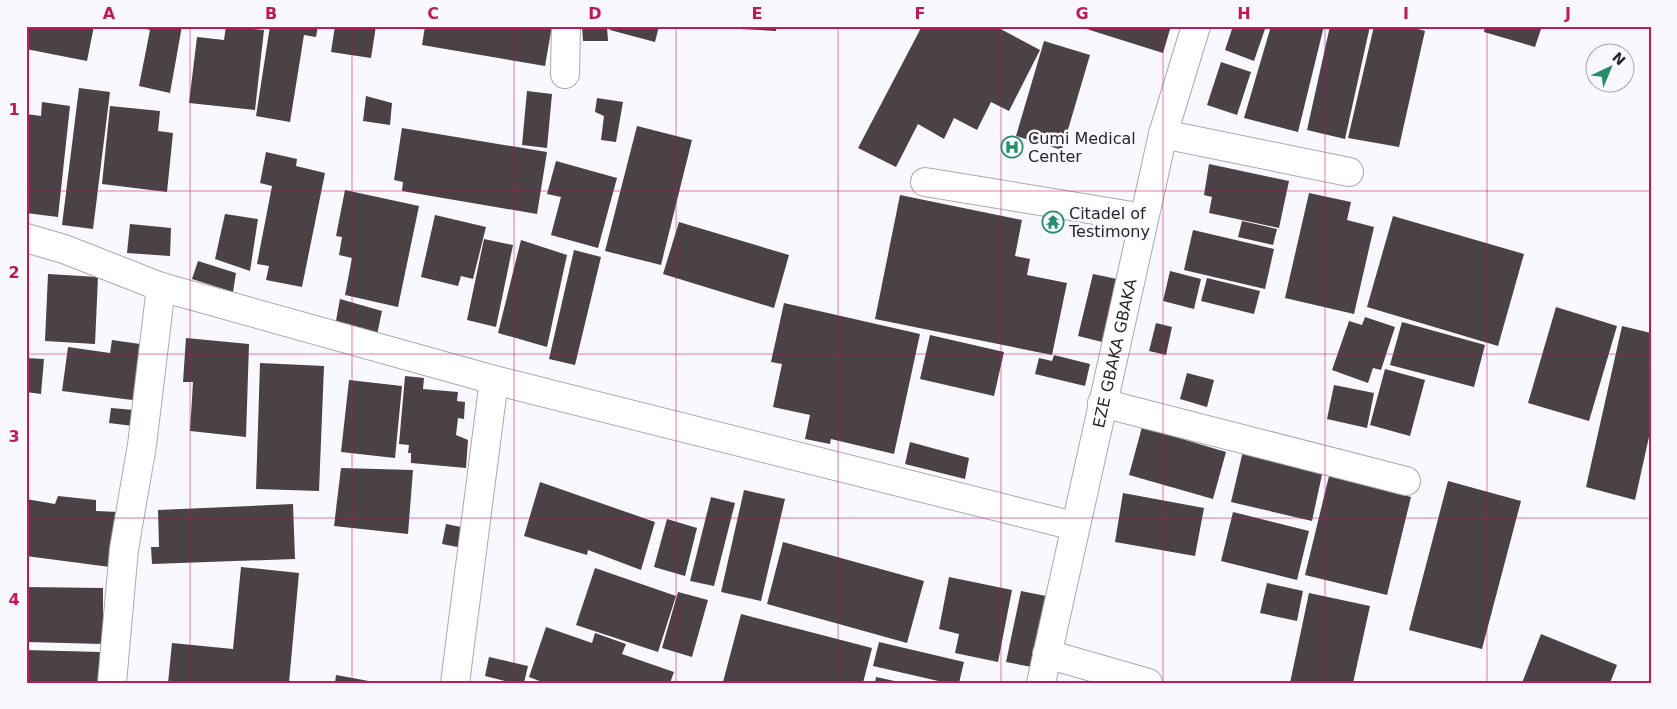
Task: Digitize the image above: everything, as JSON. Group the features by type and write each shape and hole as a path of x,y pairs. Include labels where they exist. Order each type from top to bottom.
{"street":[{"path":"565,74 566,26"},
{"name":"EZE GBAKA GBAKA","path":"1040,683 1163,134 1196,26"},
{"path":"1163,134 1349,172"},
{"path":"926,182 1144,218"},
{"path":"26,238 64,248 161,287 494,380 1074,526"},
{"path":"112,683 124,549 142,445 161,287"},
{"path":"455,683 494,380"},
{"path":"1102,402 1406,481"},
{"path":"1046,654 1148,683"}],"building":[{"path":"26,26 94,26 87,61 26,49"},
{"path":"135,26 182,26 170,93 139,86 150,30"},
{"path":"226,26 264,30 255,110 189,103 197,37 224,40"},
{"path":"270,26 318,26 316,37 304,35 290,122 256,116"},
{"path":"335,26 376,26 371,58 331,52"},
{"path":"425,26 552,26 545,66 422,45"},
{"path":"582,26 607,26 608,41 583,41"},
{"path":"611,26 659,26 655,42 610,30"},
{"path":"721,26 776,26 776,31 721,28"},
{"path":"922,26 995,26 1040,50 1009,111 991,102 977,130 954,118 944,139 918,124 896,167 858,148"},
{"path":"1077,26 1171,26 1163,53"},
{"path":"1233,26 1266,26 1254,61 1225,50"},
{"path":"1271,26 1324,26 1298,132 1244,118"},
{"path":"1330,26 1370,26 1345,139 1307,130"},
{"path":"1374,26 1407,26 1425,31 1399,147 1348,138"},
{"path":"1485,26 1542,26 1535,47 1484,32"},
{"path":"1044,41 1090,55 1062,150 1016,136"},
{"path":"1221,62 1251,72 1237,115 1207,105"},
{"path":"79,88 110,92 93,229 62,225"},
{"path":"527,91 552,94 547,148 522,145"},
{"path":"366,96 392,103 390,125 363,121"},
{"path":"597,98 623,102 616,142 601,140 604,116 595,112"},
{"path":"42,102 70,106 58,217 26,213 26,114 41,116"},
{"path":"110,106 160,111 158,131 173,133 167,192 102,184"},
{"path":"637,126 692,140 661,265 605,251"},
{"path":"402,128 547,152 537,214 402,191 403,182 394,180"},
{"path":"266,152 297,159 296,166 325,173 302,287 266,280 269,266 257,264 272,186 260,183"},
{"path":"556,161 617,178 598,248 551,235 561,197 547,194"},
{"path":"1209,164 1289,181 1279,228 1209,213 1212,197 1204,195"},
{"path":"345,190 419,206 398,307 345,295 352,258 339,255 342,237 336,236"},
{"path":"1309,193 1351,202 1347,220 1374,227 1354,314 1285,298"},
{"path":"900,195 1022,220 1015,256 1030,259 1027,275 1067,283 1052,355 875,319"},
{"path":"225,214 258,219 250,271 215,259"},
{"path":"435,215 486,227 473,279 461,276 458,286 421,277"},
{"path":"1393,216 1524,254 1498,346 1367,307"},
{"path":"1242,221 1277,229 1273,245 1238,237"},
{"path":"679,222 789,255 774,308 663,274"},
{"path":"130,224 171,228 170,256 127,253"},
{"path":"1193,230 1274,249 1265,289 1184,270"},
{"path":"484,239 513,245 496,327 467,320"},
{"path":"521,240 567,255 547,347 498,333"},
{"path":"574,250 601,257 575,365 549,359"},
{"path":"198,261 236,273 233,292 192,279"},
{"path":"1170,271 1201,279 1194,309 1163,301"},
{"path":"48,274 98,277 95,344 45,341"},
{"path":"1093,274 1117,279 1102,342 1078,336"},
{"path":"1207,278 1260,291 1254,314 1201,301"},
{"path":"340,299 382,311 377,335 335,326"},
{"path":"784,303 920,334 894,454 831,439 830,444 805,439 810,415 773,407 782,364 771,362"},
{"path":"1556,307 1617,326 1589,421 1528,403"},
{"path":"1365,317 1395,327 1381,370 1373,368 1368,383 1332,370 1349,321 1362,325"},
{"path":"1402,322 1485,345 1474,387 1390,365"},
{"path":"1156,323 1172,327 1166,355 1149,351"},
{"path":"1622,326 1651,333 1651,428 1635,500 1586,487"},
{"path":"930,335 1004,352 994,396 920,379"},
{"path":"186,338 249,344 246,437 190,431 193,382 183,382"},
{"path":"112,340 147,345 140,401 62,391 68,347 110,353"},
{"path":"1054,355 1090,364 1085,386 1035,374 1039,358 1052,361"},
{"path":"26,358 44,359 41,394 26,392"},
{"path":"260,363 324,366 319,491 256,489"},
{"path":"1385,369 1425,380 1410,436 1370,425"},
{"path":"1187,373 1214,380 1207,407 1180,399"},
{"path":"405,376 424,378 423,389 458,392 457,401 465,402 464,419 458,418 456,435 468,440 466,468 411,463 411,453 408,453 409,445 399,444"},
{"path":"349,380 402,386 395,458 341,452"},
{"path":"1334,385 1374,393 1367,428 1327,419"},
{"path":"111,408 134,410 133,426 109,423"},
{"path":"1142,427 1226,452 1213,499 1129,475"},
{"path":"910,442 969,458 965,479 905,464"},
{"path":"1243,451 1323,470 1312,521 1231,502"},
{"path":"341,468 413,470 408,534 334,526"},
{"path":"1329,476 1411,497 1387,595 1305,575"},
{"path":"1448,481 1521,501 1482,649 1409,630"},
{"path":"540,482 655,522 641,570 588,550 587,555 524,536"},
{"path":"744,490 785,499 761,601 721,592"},
{"path":"1123,493 1204,508 1195,556 1115,542"},
{"path":"58,496 96,500 96,511 118,512 110,567 26,556 26,499 55,504"},
{"path":"711,497 735,503 714,586 690,581"},
{"path":"293,504 295,559 152,564 151,547 159,547 158,510"},
{"path":"1233,512 1309,531 1297,580 1221,561"},
{"path":"667,519 697,528 685,576 654,567"},
{"path":"446,524 471,529 468,549 442,544"},
{"path":"783,542 924,581 907,643 767,604"},
{"path":"241,567 299,573 289,683 168,683 172,643 233,649"},
{"path":"595,568 676,596 658,652 576,625"},
{"path":"949,577 1012,590 998,662 955,653 959,634 939,629"},
{"path":"1267,583 1303,591 1297,621 1260,613"},
{"path":"26,587 103,588 103,644 26,642"},
{"path":"1021,591 1051,597 1037,668 1006,662"},
{"path":"678,592 708,600 692,657 662,648"},
{"path":"1309,593 1370,606 1353,683 1290,683"},
{"path":"741,614 872,648 863,683 723,682"},
{"path":"546,627 592,643 595,633 626,644 622,654 674,672 670,683 545,683 529,677"},
{"path":"1541,634 1617,665 1610,683 1522,683"},
{"path":"879,642 964,662 959,683 947,683 873,666"},
{"path":"26,650 100,652 99,683 26,683"},
{"path":"489,657 528,666 524,683 513,683 485,676"},
{"path":"336,675 374,682 374,683 335,683"},
{"path":"876,677 899,682 899,683 875,683"}],"place":[{"name":"Cumi Medical Center","path":"1012,147"},
{"name":"Citadel of Testimony","path":"1053,222"}]}
